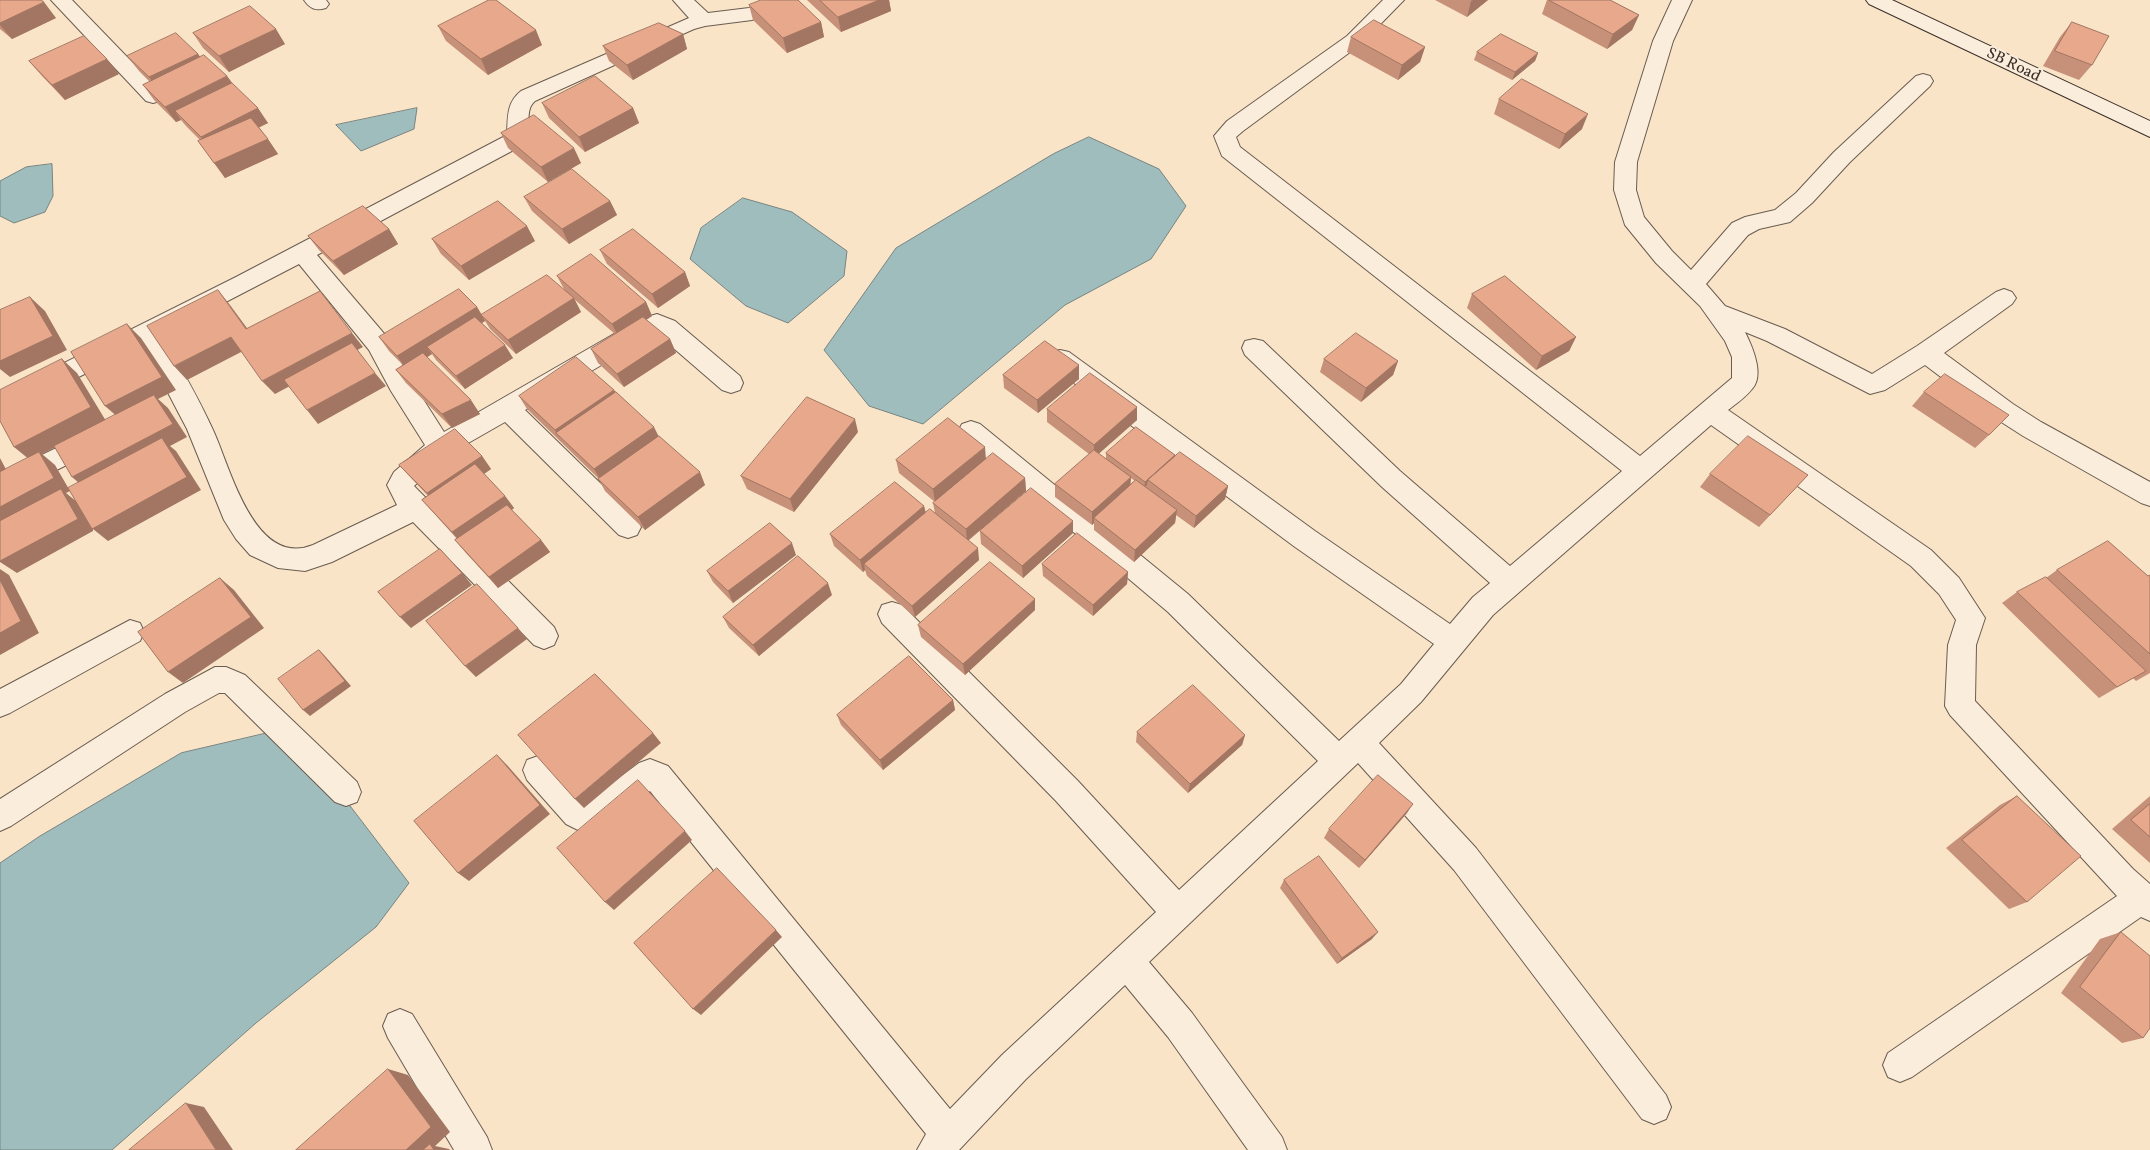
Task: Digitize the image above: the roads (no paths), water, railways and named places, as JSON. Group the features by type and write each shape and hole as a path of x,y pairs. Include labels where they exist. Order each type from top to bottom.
{"street":[{"path":"61,0 153,96"},
{"path":"683,0 704,20"},
{"path":"0,406 148,332 515,140 518,136 518,106 528,96 688,25 704,20 752,14 788,0"},
{"path":"1394,0 1354,40 1235,126 1225,136 1230,151 1642,471"},
{"path":"538,770 577,814 584,818 593,816 650,773 656,776 942,1142 1014,1067 1411,693 1483,606 1744,382 1744,357 1735,337 1692,283 1664,258 1633,219 1625,190 1626,162 1663,41 1682,0"},
{"name":"SB Road","path":"1876,0 2150,130"},
{"path":"1692,283 1740,230 1754,223 1782,216 1804,198 1842,157 1923,81"},
{"path":"302,252 378,344 400,384 440,447"},
{"path":"1717,312 1776,336 1870,384 1876,383 1926,353 2004,298"},
{"path":"544,636 404,495 400,485 440,447 657,323 666,327 731,383"},
{"path":"148,332 174,400 201,431 235,515 252,540 269,553 279,558 300,560 322,553 417,508"},
{"path":"1254,348 1391,480 1510,583"},
{"path":"1926,353 2004,412 2150,495"},
{"path":"1060,359 1305,539 1453,642"},
{"path":"508,409 628,527"},
{"path":"1710,411 1921,558 1949,586 1970,618 1962,645 1960,706 2122,880 2146,901 1900,1065"},
{"path":"0,487 113,430"},
{"path":"972,431 1178,604 1348,752 1465,858 1654,1108"},
{"path":"892,614 1067,791 1178,912"},
{"path":"0,704 130,632"},
{"path":"0,816 175,703 215,680 226,680 236,684 346,792"},
{"path":"1126,962 1180,1025 1269,1150"},
{"path":"400,1026 474,1150"}],"water":[{"path":"417,108 414,129 361,151 336,125"},
{"path":"1089,137 1159,169 1186,206 1151,259 1065,305 923,424 869,406 824,350 896,248 1053,154"},
{"path":"52,164 53,196 45,212 14,223 0,216 0,181 26,167"},
{"path":"743,198 792,212 847,251 844,276 788,323 746,306 690,259 701,228"},
{"path":"272,732 344,798 409,883 376,927 256,1023 112,1150 0,1150 0,863 40,836 181,753"}]}
